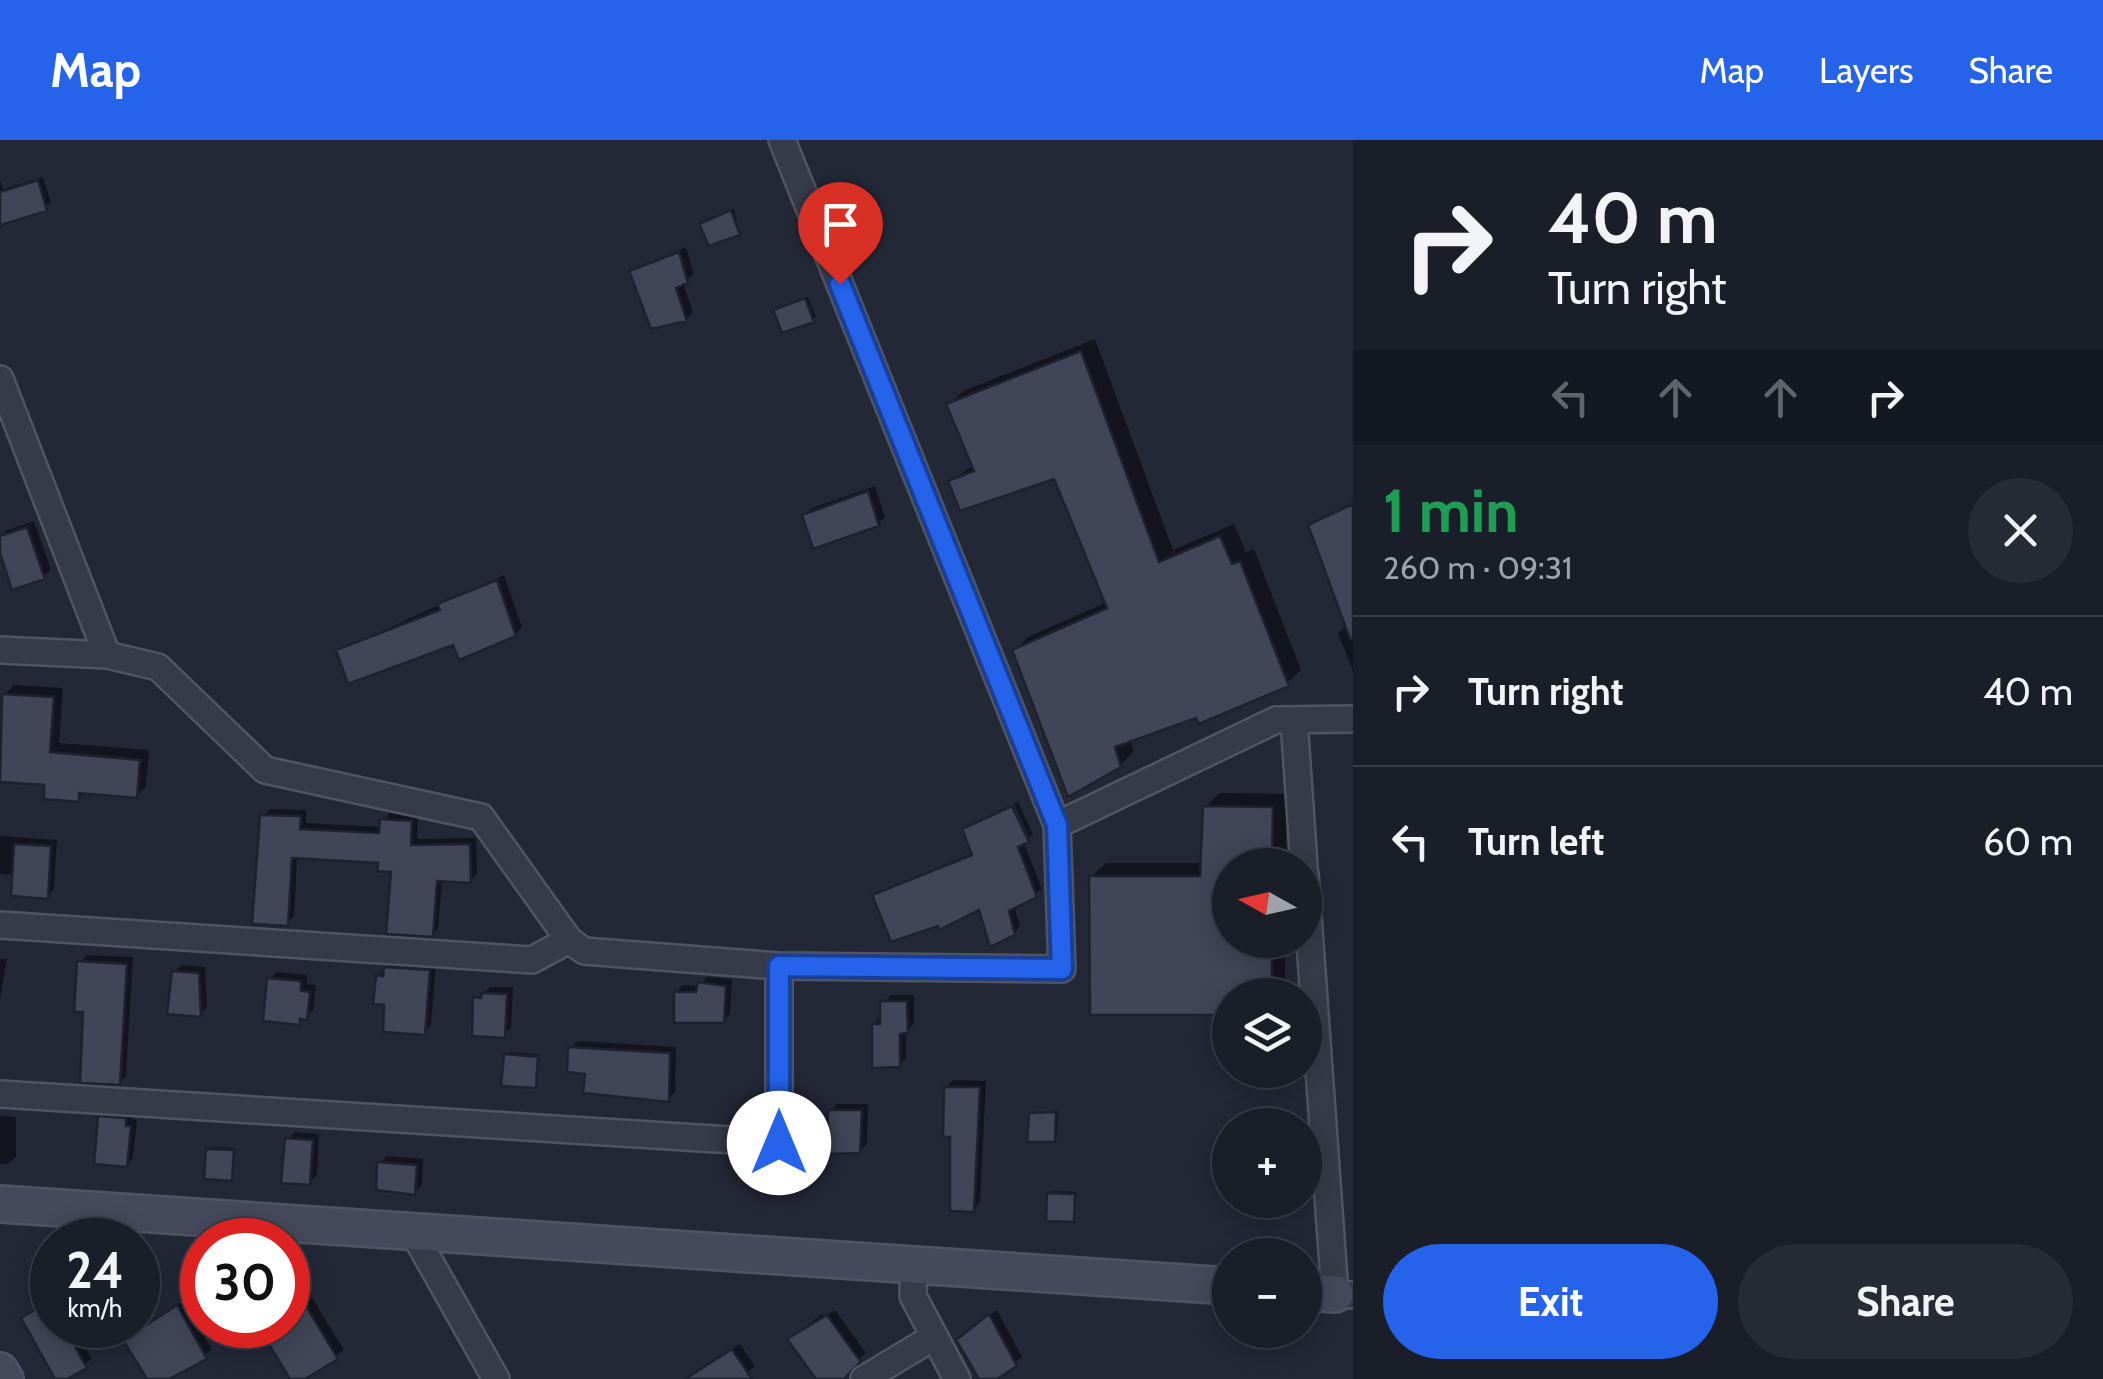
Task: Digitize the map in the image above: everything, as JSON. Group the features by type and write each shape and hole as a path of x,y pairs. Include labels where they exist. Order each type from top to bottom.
{"street":[{"path":"0,650 107,654 158,667 265,770 481,818 569,940 584,951 779,966 1062,969 1057,825 782,140"},
{"path":"0,379 107,654"},
{"path":"1057,825 1276,720 1353,719"},
{"path":"1294,720 1303,848"},
{"path":"0,926 532,960 569,940"},
{"path":"1310,958 1331,1294"},
{"path":"0,1094 779,1143 779,966"},
{"path":"0,1204 1212,1285"},
{"path":"412,1230 496,1379"},
{"path":"914,1264 913,1296 957,1379"},
{"path":"864,1379 932,1338"},
{"path":"0,1371 4,1379"}],"building":[{"path":"38,180 47,211 0,225 0,192"},
{"path":"731,210 740,235 709,246 699,224"},
{"path":"679,252 688,283 676,288 687,321 651,329 629,271"},
{"path":"805,298 814,322 782,333 773,310"},
{"path":"1081,351 1159,562 1220,536 1232,564 1240,561 1289,686 1199,724 1196,718 1115,747 1121,767 1068,797 1012,650 1107,608 1054,479 960,511 948,481 974,471 946,404"},
{"path":"868,491 879,526 813,549 802,515"},
{"path":"1353,504 1353,639 1350,639 1308,525"},
{"path":"27,527 45,579 12,590 0,553 0,536"},
{"path":"497,580 516,636 459,660 453,645 348,684 336,650 440,610 437,604"},
{"path":"2,694 54,697 50,752 140,760 137,798 79,793 79,802 44,799 44,785 0,782"},
{"path":"1012,806 1029,842 1018,847 1037,897 1009,911 1015,935 990,947 979,910 939,930 938,926 891,942 872,895 972,855 962,829"},
{"path":"1203,806 1273,807 1272,848 1212,848 1212,958 1272,958 1272,978 1212,978 1212,1015 1090,1015 1089,876 1200,876"},
{"path":"260,815 301,816 300,829 379,833 380,819 412,821 411,845 470,844 471,883 437,881 433,937 386,934 391,872 377,871 378,863 292,858 288,926 252,924"},
{"path":"14,844 51,846 48,899 11,896"},
{"path":"77,961 127,964 120,1085 80,1083 83,1012 74,1012"},
{"path":"384,967 430,970 425,1035 383,1032 384,1005 373,1004 376,975 383,976"},
{"path":"172,971 199,973 201,1017 167,1014"},
{"path":"267,978 301,981 301,991 310,992 307,1020 300,1019 300,1025 263,1021"},
{"path":"698,982 726,986 724,1023 674,1023 674,992 696,992"},
{"path":"482,993 507,994 505,1038 472,1036 473,997 481,998"},
{"path":"880,1001 907,1001 908,1033 900,1034 900,1067 872,1068 872,1024 880,1024"},
{"path":"568,1047 670,1053 669,1102 583,1093 585,1074 567,1072"},
{"path":"504,1054 538,1057 536,1088 501,1086"},
{"path":"944,1087 980,1087 974,1212 950,1211 950,1137 943,1137"},
{"path":"828,1110 862,1110 860,1153 826,1154"},
{"path":"1056,1112 1055,1142 1027,1142 1029,1113"},
{"path":"98,1116 126,1118 126,1126 131,1126 127,1167 94,1164"},
{"path":"285,1138 313,1140 310,1185 281,1183"},
{"path":"206,1149 234,1150 232,1181 204,1179"},
{"path":"377,1162 417,1165 415,1195 376,1190"},
{"path":"1047,1193 1075,1194 1074,1222 1046,1221"},
{"path":"177,1305 180,1348 201,1348 207,1359 169,1379 147,1379 128,1348 160,1348 160,1316"},
{"path":"30,1313 30,1334 21,1318"},
{"path":"310,1313 338,1359 305,1379 290,1379 271,1348 310,1348"},
{"path":"989,1314 1017,1366 997,1379 979,1379 956,1340"},
{"path":"827,1315 861,1362 844,1379 816,1379 787,1339"},
{"path":"38,1348 76,1348 87,1368 67,1379 55,1379"},
{"path":"732,1349 752,1379 685,1379"}],"route":[{"path":"779,1143 779,966 1062,969 1057,825 840,284"}]}
